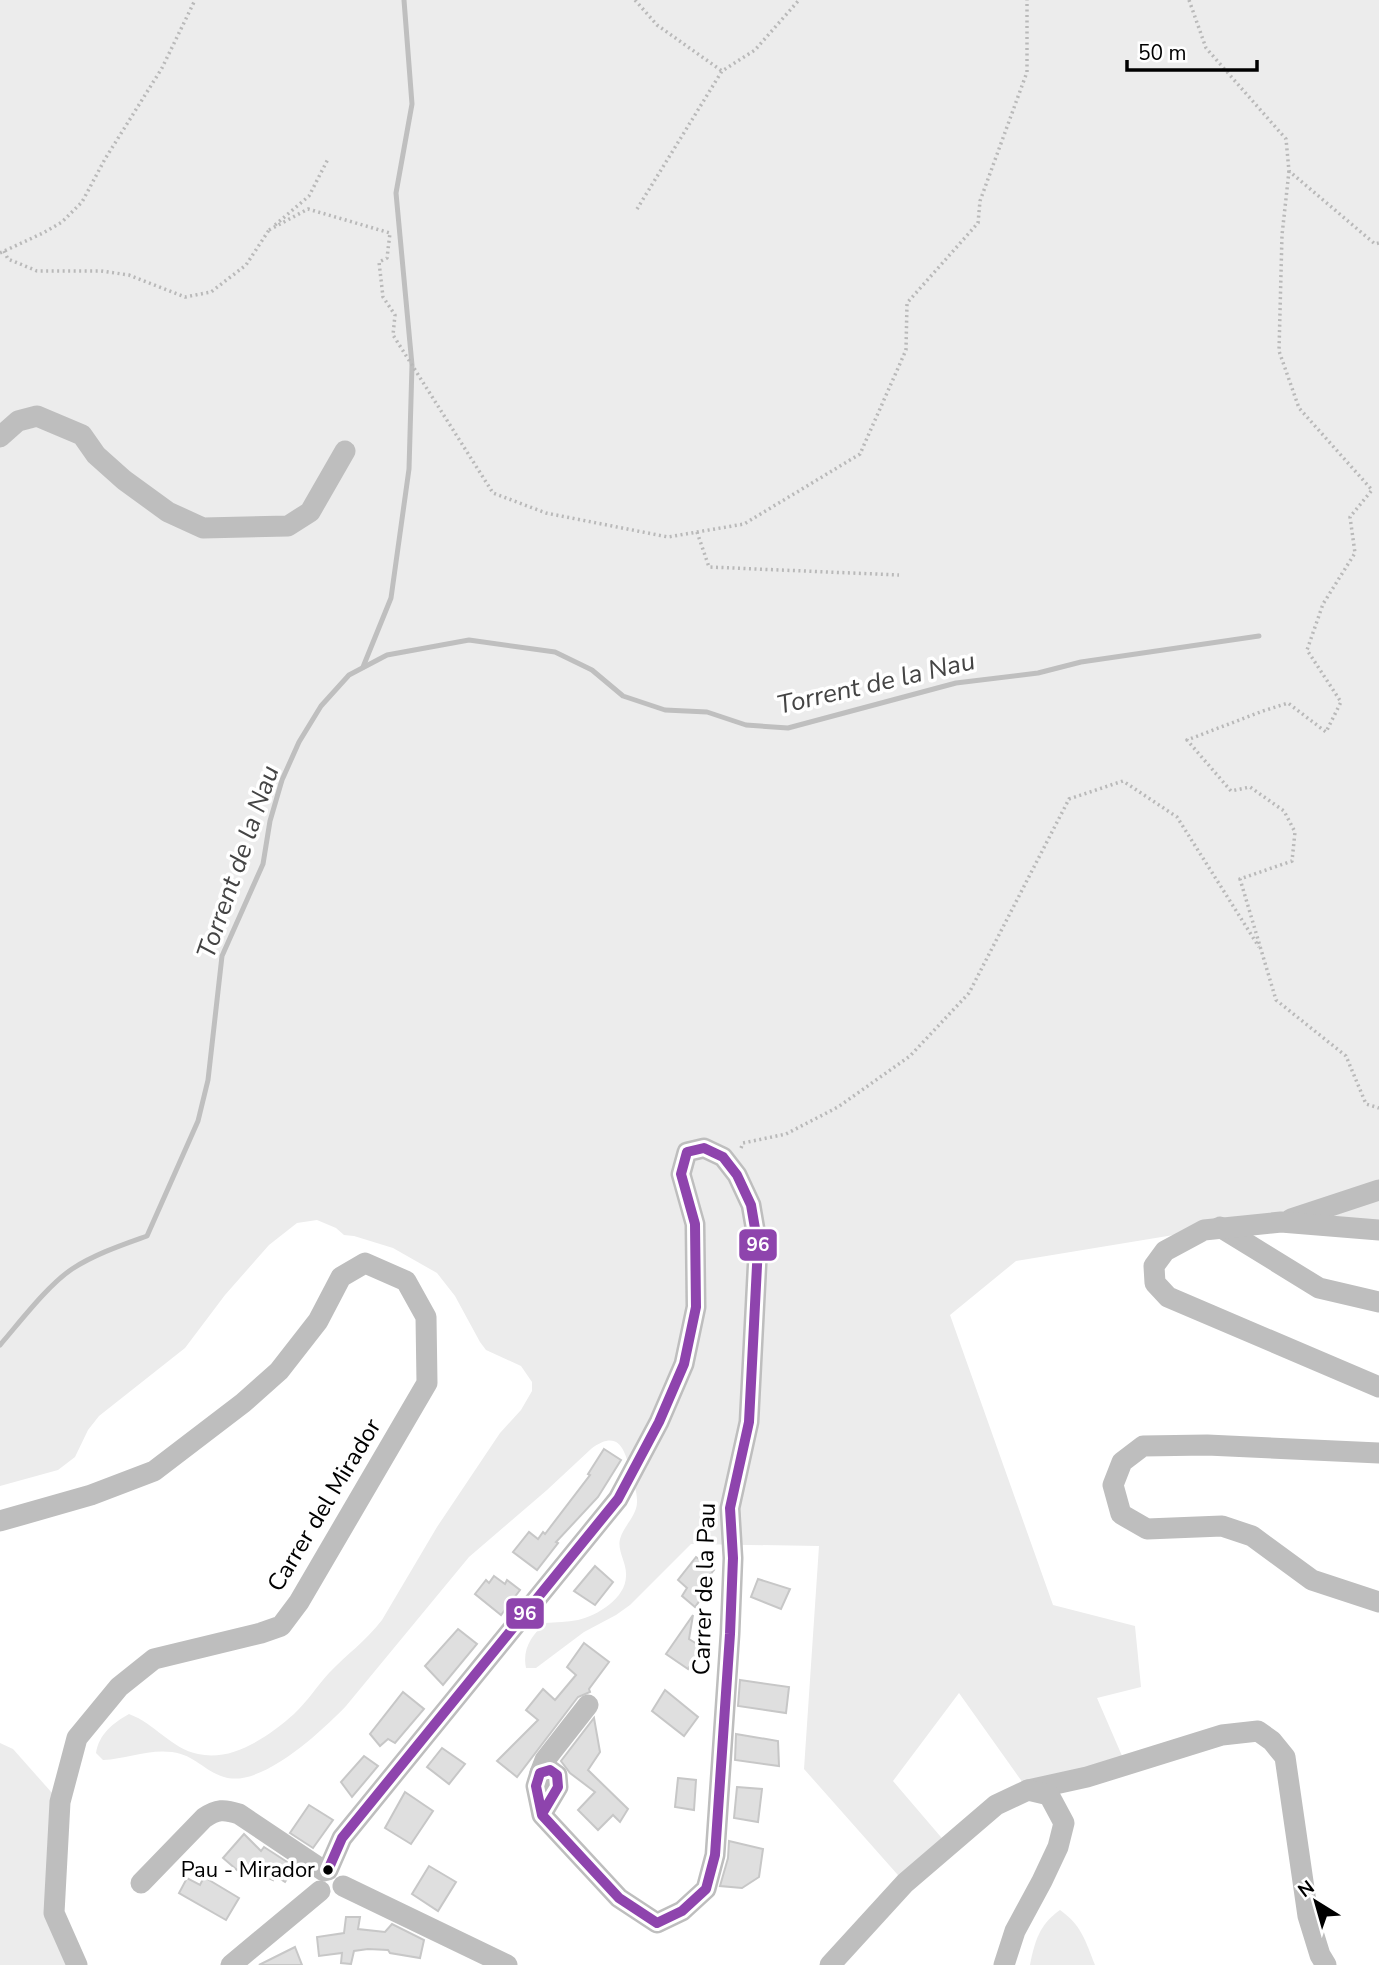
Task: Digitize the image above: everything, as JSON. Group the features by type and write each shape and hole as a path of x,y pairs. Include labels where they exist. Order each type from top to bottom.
{"street":[{"path":"0,437 19,421 37,416 82,435 96,455 124,480 168,512 203,528 288,526 310,512 345,451"},
{"name":"Carrer de la Pau","path":"329,1879 341,1838 621,1495 659,1422 684,1364 696,1307 695,1224 681,1174 687,1152 705,1148 723,1157 733,1170 751,1205 758,1246 749,1422 730,1508 733,1558 730,1634 715,1855 706,1889 682,1911 657,1923 619,1898 542,1814 536,1786 545,1760 588,1706"},
{"path":"1282,1222 1379,1190"},
{"path":"1379,1230 1282,1222 1220,1227 1204,1230 1165,1251 1154,1266 1155,1283 1168,1297 1379,1387"},
{"path":"1220,1227 1319,1287 1379,1303"},
{"name":"Carrer del Mirador","path":"0,1521 91,1495 154,1471 243,1403 279,1371 318,1321 341,1277 365,1263 406,1281 426,1317 427,1383 299,1602 281,1626 154,1659 119,1687 77,1738 60,1802 54,1913 77,1965"},
{"path":"1379,1453 1220,1446 1143,1446 1122,1462 1113,1485 1121,1514 1147,1529 1222,1526 1252,1536 1312,1580 1379,1602"},
{"path":"830,1965 905,1883 996,1805 1028,1790 1087,1777 1222,1735 1258,1731 1272,1741 1285,1757 1308,1916 1320,1955 1326,1965"},
{"path":"1004,1965 1014,1931 1058,1847 1064,1823 1049,1795 1028,1790"},
{"path":"141,1883 204,1818 215,1811 226,1809 239,1814 329,1879 507,1965"},
{"path":"231,1965 329,1879"}],"path":[{"path":"195,0 162,68 105,159 82,202 62,222 2,252 8,259 37,271 101,271 129,275 185,297 211,292 246,265 269,230 309,196 328,159"},
{"path":"635,0 657,26 722,71"},
{"path":"636,209 722,71 755,50 799,0"},
{"path":"269,230 308,209 390,233 387,258 379,262 383,297 395,315 393,335 493,493 546,513 668,537 744,524 860,454 906,350 907,303 978,223 980,201 1027,72 1027,0"},
{"path":"1189,0 1206,48 1286,139 1289,171 1282,235 1279,351 1299,408 1372,490 1350,517 1355,553 1323,604 1307,650 1341,702 1326,732 1288,703 1262,710 1187,740 1231,791 1250,787 1284,811 1295,832 1292,861 1240,879 1261,951 1276,1000 1346,1056 1366,1104 1379,1108"},
{"path":"1289,171 1375,244 1379,243"},
{"path":"697,532 709,567 900,575"},
{"path":"733,1170 743,1143 786,1134 838,1107 910,1056 969,993 1069,799 1123,781 1177,817 1261,951"}],"shaded area":[{"path":"0,0 1379,0 1379,1230 1204,1230 1016,1261 950,1315 1053,1605 1135,1626 1141,1687 1097,1698 1126,1765 1028,1790 959,1693 893,1781 946,1843 905,1883 804,1769 819,1546 691,1544 630,1605 584,1632 536,1668 526,1668 525,1655 529,1643 545,1623 578,1620 594,1615 616,1599 625,1584 626,1571 620,1539 635,1510 637,1497 623,1450 614,1441 601,1443 591,1449 469,1557 346,1706 307,1742 273,1766 239,1778 224,1777 187,1756 172,1752 103,1760 96,1753 100,1740 108,1730 129,1714 147,1723 180,1747 198,1754 211,1755 237,1751 250,1745 294,1714 329,1673 382,1620 437,1527 500,1433 521,1410 532,1391 532,1382 521,1366 486,1350 455,1296 437,1273 393,1248 344,1235 336,1228 317,1220 297,1223 269,1245 225,1295 185,1348 99,1416 88,1430 75,1457 58,1470 0,1486"},
{"path":"0,1743 13,1749 60,1802 55,1915 77,1965 0,1965"},
{"path":"1060,1910 1078,1928 1095,1965 1030,1965 1039,1934"}],"building":[{"path":"604,1449 621,1460 598,1497 556,1542 558,1543 537,1570 513,1552 529,1532 538,1539 543,1532 545,1534 590,1475 588,1474"},
{"path":"696,1557 714,1570 706,1580 711,1585 695,1607 682,1596 687,1588 678,1580"},
{"path":"595,1566 613,1582 595,1605 574,1591"},
{"path":"494,1576 505,1584 507,1580 520,1590 501,1615 475,1594 486,1580 489,1583"},
{"path":"758,1579 790,1589 781,1609 751,1597"},
{"path":"693,1615 689,1639 705,1649 692,1669 688,1669 666,1654"},
{"path":"458,1629 477,1644 443,1685 425,1666"},
{"path":"584,1643 609,1662 589,1689 590,1692 578,1697 517,1777 497,1761 538,1720 526,1710 543,1689 555,1700 576,1675 567,1667"},
{"path":"740,1680 789,1687 786,1713 738,1706"},
{"path":"665,1690 698,1717 684,1736 652,1711"},
{"path":"403,1692 424,1709 395,1743 388,1739 380,1746 370,1734"},
{"path":"594,1718 600,1752 588,1770 628,1809 620,1822 613,1815 598,1830 578,1810 595,1792 570,1773 561,1761"},
{"path":"736,1734 778,1741 779,1766 735,1760"},
{"path":"442,1748 465,1764 449,1784 427,1767"},
{"path":"364,1756 378,1766 352,1797 341,1782"},
{"path":"678,1778 696,1780 694,1810 675,1807"},
{"path":"737,1787 762,1789 758,1822 734,1818"},
{"path":"405,1792 433,1811 411,1844 385,1828"},
{"path":"309,1805 333,1820 313,1848 290,1833"},
{"path":"244,1834 261,1851 264,1847 295,1867 285,1882 274,1875 273,1880 242,1867 237,1870 223,1858"},
{"path":"729,1841 763,1849 759,1877 742,1888 720,1886 728,1858"},
{"path":"429,1866 456,1882 438,1911 412,1894"},
{"path":"204,1877 239,1898 226,1920 179,1893 187,1878 200,1885"},
{"path":"346,1917 360,1917 358,1929 385,1932 392,1924 424,1940 420,1958 390,1953 388,1950 368,1949 354,1951 351,1964 341,1963 342,1953 319,1956 317,1937 344,1933"},
{"path":"295,1947 302,1965 259,1965"}],"waterway":[{"path":"363,667 391,598 409,469 412,365 396,193 412,104 404,0"},
{"name":"Torrent de la Nau","path":"0,1345 44,1294 72,1269 99,1254 147,1236 198,1121 208,1080 222,956 263,864 270,821 282,780 299,742 321,706 349,675 387,655 469,640 555,652 592,670 623,696 665,710 707,712 746,725 788,728 956,683 1038,673 1081,662 1259,636"}],"transit line":[{"name":"96","path":"328,1870 342,1838 618,1499 659,1422 684,1364 696,1307 695,1224 681,1174 687,1152 704,1148 723,1157 737,1175 751,1205 758,1246 749,1422 730,1508 733,1558 730,1634 715,1855 706,1889 682,1911 657,1923 619,1898 542,1815 536,1786 540,1773 550,1770 557,1775 558,1787 542,1814"}],"place":[{"name":"Pau - Mirador","path":"328,1870"}]}
